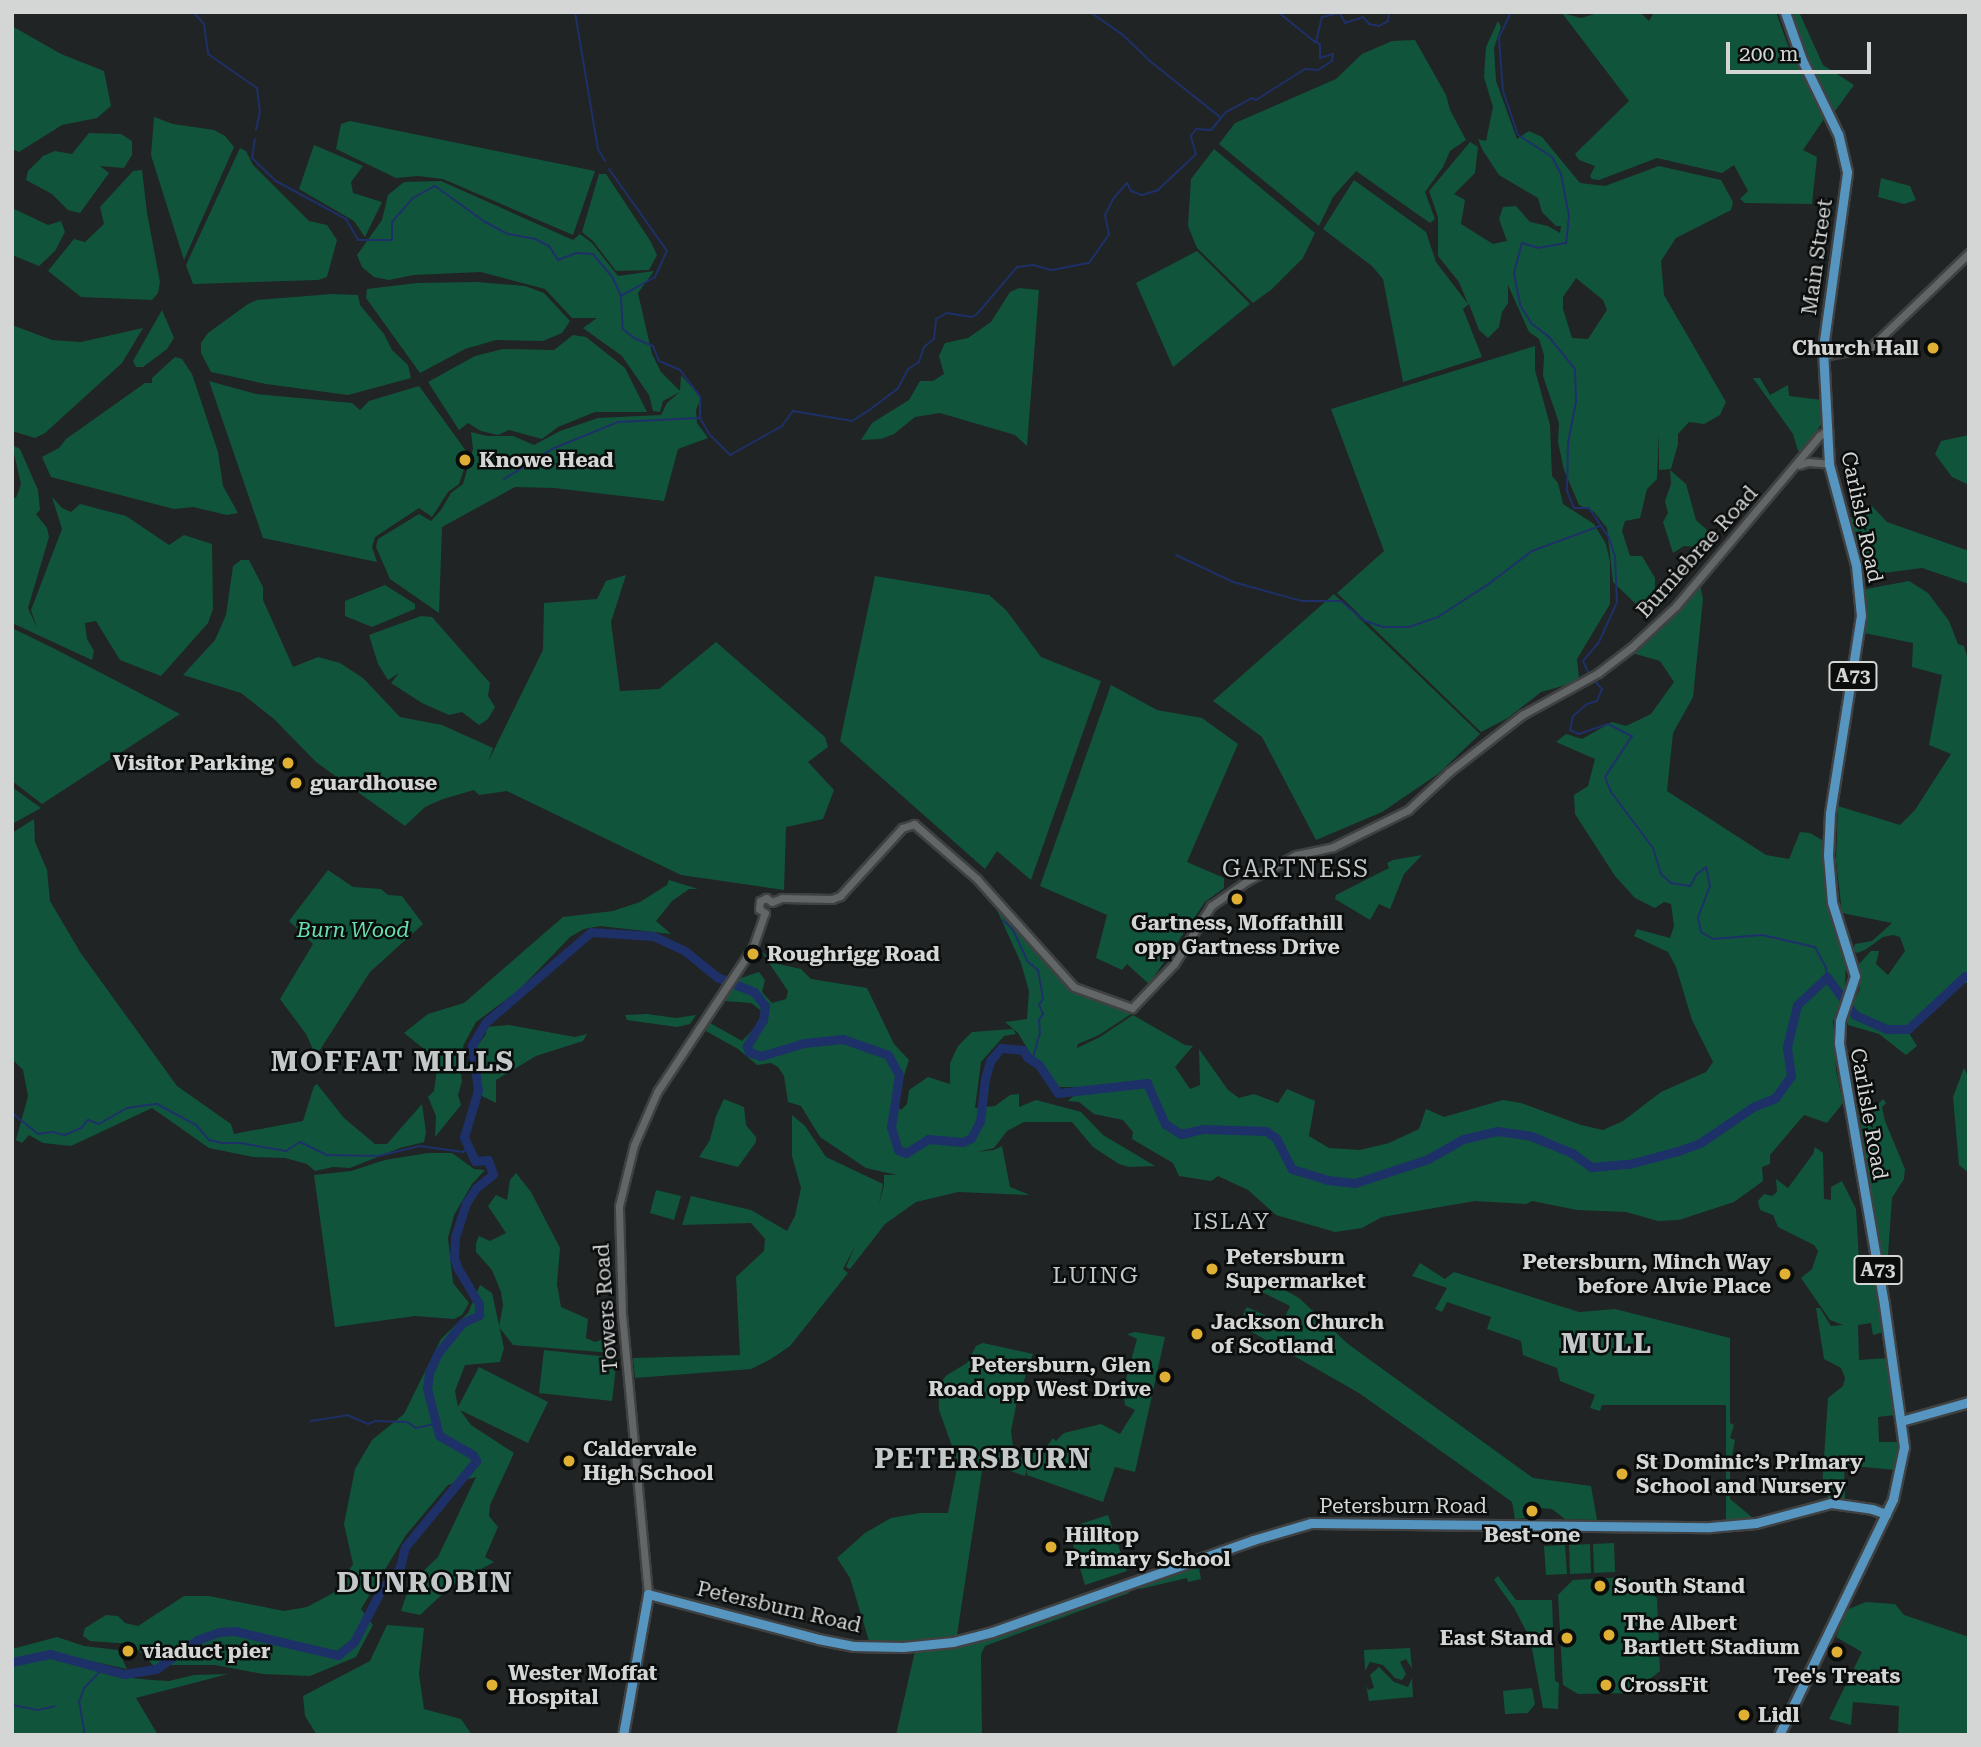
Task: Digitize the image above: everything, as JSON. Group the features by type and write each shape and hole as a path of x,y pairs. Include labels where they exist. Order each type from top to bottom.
{"main road":[{"name":"Main Street","path":"1785,12 1802,60 1838,134 1846,163 1823,356"},
{"name":"Carlisle Road","path":"1779,1735 1886,1514 1901,1469 1904,1447 1882,1291 1839,1043 1840,1021 1853,990 1853,965 1832,902 1828,855 1830,813 1858,645 1861,599 1856,565 1829,464 1823,356"},
{"path":"1901,1421 1969,1402"},
{"name":"Petersburn Road","path":"648,1594 818,1639 854,1646 903,1647 953,1642 992,1632 1253,1540 1311,1523 1710,1527 1756,1523 1831,1503 1872,1509 1886,1514"},
{"name":"Towers Road","path":"623,1735 648,1594"}],"street":[{"path":"1823,356 1871,346 1969,253"},
{"name":"Burniebrae Road","path":"772,902 782,898 840,896 902,828 914,824 977,879 1074,986 1129,1009 1174,964 1211,905 1247,881 1296,855 1333,847 1408,810 1449,772 1522,715 1598,673 1643,638 1676,606 1828,430"},
{"path":"1813,445 1812,455 1817,464"},
{"path":"1798,465 1829,464"},
{"path":"766,898 772,902 772,909 765,914 758,909 760,901 766,898"},
{"name":"Towers Road","path":"648,1594 622,1317 619,1206 634,1145 657,1091 753,947 765,914"}],"green space":[{"path":"1601,12 1640,12 1649,21 1654,12 1776,12 1790,51 1824,119 1803,150 1817,157 1812,204 1745,203 1740,199 1748,191 1734,165 1722,173 1657,158 1599,180 1592,179 1590,176 1595,166 1579,160 1575,154 1629,101 1562,13 1581,18"},
{"path":"1791,12 1799,12 1823,65 1854,85 1835,111 1803,47"},
{"path":"1498,21 1501,27 1494,48 1496,81 1517,139 1529,131 1542,137 1580,183 1605,186 1659,166 1721,180 1733,202 1731,210 1676,238 1661,261 1664,295 1726,402 1720,415 1704,424 1689,422 1678,434 1671,469 1659,470 1659,433 1657,479 1647,489 1640,518 1625,521 1622,531 1630,556 1642,556 1655,578 1655,596 1665,599 1661,607 1639,607 1613,582 1607,528 1594,512 1579,505 1564,470 1558,442 1559,423 1543,376 1544,355 1539,339 1529,332 1508,285 1508,303 1502,312 1499,327 1488,338 1479,330 1469,304 1463,309 1482,357 1403,382 1383,279 1372,266 1323,229 1354,180 1426,232 1436,262 1468,304 1459,282 1438,256 1438,217 1429,191 1470,142 1478,147 1475,173 1454,194 1465,200 1461,224 1493,244 1507,241 1499,219 1503,207 1516,206 1530,222 1548,226 1560,233 1561,226 1556,226 1542,212 1538,198 1499,175 1478,139 1486,141 1493,107 1484,77 1486,47","holes":["1576,278 1603,300 1607,310 1588,339 1572,338 1563,309 1563,297"]},
{"path":"12,26 61,54 104,71 111,106 97,118 62,125 19,152 12,149"},
{"path":"1415,40 1446,95 1450,110 1466,140 1450,151 1443,167 1425,192 1435,219 1430,223 1356,171 1333,197 1319,226 1219,144 1235,123 1336,79 1362,54 1392,41"},
{"path":"154,117 173,124 214,130 225,136 234,147 184,260 151,155"},
{"path":"350,121 595,171 573,235 443,179 418,176 396,178 336,149 341,124"},
{"path":"89,133 121,134 132,141 132,155 124,168 100,166 109,173 80,213 68,210 52,194 26,180 28,171 43,156 55,151 72,154"},
{"path":"314,145 363,166 351,182 353,193 382,202 365,237 354,221 299,189"},
{"path":"240,148 246,151 253,165 309,221 327,225 337,240 327,277 318,280 193,284 186,265"},
{"path":"1214,149 1315,233 1303,258 1272,289 1253,303 1197,248 1188,226 1191,179"},
{"path":"142,170 160,282 158,293 152,300 81,297 48,271 74,239 85,242 104,224 100,207 133,171"},
{"path":"599,174 606,174 651,242 657,255 649,270 616,271 593,241 582,232"},
{"path":"1881,178 1910,186 1916,200 1904,204 1878,197"},
{"path":"441,181 573,240 580,234 592,243 618,276 654,271 638,293 652,354 661,372 680,391 681,375 701,398 696,410 697,423 708,438 678,449 664,501 554,488 515,487 442,527 439,613 390,579 376,547 378,539 419,514 431,521 451,493 463,484 473,449 471,432 487,436 513,436 534,445 560,431 598,418 661,415 667,403 680,392 663,401 660,412 653,411 649,395 622,356 583,328 597,318 572,318 545,289 481,272 413,275 389,280 374,277 362,267 357,255 382,220 388,195 404,182"},
{"path":"12,208 48,225 61,221 65,232 55,251 39,266 12,255"},
{"path":"1197,251 1250,304 1173,367 1136,283"},
{"path":"477,282 525,286 544,293 570,321 562,333 543,341 496,340 465,349 420,373 366,298 367,289 417,283"},
{"path":"1019,288 1039,290 1027,446 1015,435 940,413 915,417 894,434 881,439 861,440 872,423 909,400 920,381 933,381 944,374 939,356 945,343 968,338 991,322 1010,292"},
{"path":"332,294 358,295 360,305 384,334 392,350 408,365 411,378 348,395 266,384 211,372 201,353 201,343 208,333 248,304 257,300"},
{"path":"162,310 174,338 167,349 143,367 136,367 133,361"},
{"path":"12,325 52,340 81,342 143,328 122,363 45,433 35,438 12,431"},
{"path":"573,335 586,337 625,368 647,412 595,412 558,427 542,439 509,430 498,435 481,431 468,423 459,430 428,382 475,356 503,349 554,350"},
{"path":"1535,346 1535,370 1550,425 1552,476 1558,483 1563,504 1594,524 1606,544 1610,562 1610,604 1577,659 1579,677 1573,683 1541,692 1508,718 1481,732 1337,593 1384,551 1331,409"},
{"path":"175,357 182,359 192,374 218,452 223,486 238,513 227,515 193,507 174,509 51,477 42,457 59,448 66,439 145,383 152,383 152,378"},
{"path":"1753,378 1760,378 1770,395 1788,385 1789,396 1822,400 1824,420 1803,452 1798,451 1793,434"},
{"path":"209,381 256,394 352,403 360,410 369,401 419,386 469,455 459,484 448,492 432,517 419,508 375,537 372,547 377,562 263,538"},
{"path":"1969,435 1969,485 1952,477 1935,454 1941,441"},
{"path":"12,445 20,449 38,490 40,510 36,514 47,528 49,537 28,608 37,628 31,610 62,529 52,497 62,508 71,512 80,504 126,516 169,545 184,535 212,544 213,609 208,623 161,676 120,660 96,621 85,623 87,639 94,651 92,660 12,623 12,497 16,498 21,484"},
{"path":"1670,470 1686,484 1696,520 1719,541 1708,548 1684,546 1673,553 1663,522 1668,513 1665,501 1671,484"},
{"path":"1872,506 1887,522 1969,551 1969,584 1922,568 1868,575 1850,518"},
{"path":"241,560 249,560 263,587 263,600 293,667 318,657 340,663 363,678 400,717 442,725 493,748 488,762 543,650 544,603 597,599 606,581 626,575 611,622 620,691 659,689 716,642 825,737 828,747 808,762 834,790 823,819 786,827 784,890 681,875 507,791 479,795 474,790 443,799 425,807 405,826 316,762 274,719 241,693 183,675 215,640 226,615 233,566"},
{"path":"875,576 989,595 1006,610 1041,657 1101,681 1031,880 997,851 985,869 840,741"},
{"path":"1909,581 1928,593 1949,621 1958,644 1964,646 1969,663 1969,983 1964,983 1909,1033 1917,1046 1906,1055 1879,1034 1848,1025 1848,1016 1860,988 1859,964 1871,951 1879,951 1876,964 1888,975 1905,951 1900,937 1893,935 1883,937 1865,950 1857,953 1853,951 1855,944 1872,941 1892,923 1842,913 1836,861 1838,806 1900,825 1915,810 1951,754 1929,745 1942,675 1912,667 1913,643 1864,633 1866,589"},
{"path":"385,585 415,604 415,609 372,627 345,616 345,601"},
{"path":"1700,585 1703,599 1693,697 1673,733 1667,791 1766,855 1789,859 1800,832 1810,833 1822,840 1826,904 1846,965 1845,987 1833,1022 1836,1070 1843,1103 1827,1123 1804,1115 1770,1155 1770,1164 1762,1167 1763,1181 1734,1202 1679,1220 1658,1221 1626,1212 1577,1210 1532,1201 1526,1204 1475,1201 1382,1217 1362,1228 1335,1232 1276,1215 1248,1190 1218,1176 1211,1181 1179,1176 1173,1163 1132,1139 1133,1132 1123,1120 1094,1114 1079,1102 1068,1101 1083,1087 1059,1087 1030,1053 1018,1033 1005,1022 1027,1019 1029,991 1021,963 997,910 1071,990 1131,1014 1099,1035 1078,1044 1077,1048 1100,1037 1133,1015 1185,1045 1193,1046 1175,1067 1190,1089 1200,1085 1199,1049 1228,1090 1239,1098 1254,1094 1278,1103 1287,1089 1315,1101 1309,1136 1329,1148 1360,1150 1389,1143 1419,1129 1426,1109 1444,1117 1503,1100 1521,1103 1581,1125 1603,1130 1623,1121 1661,1092 1706,1072 1713,1062 1692,1020 1676,967 1668,952 1634,936 1637,929 1670,938 1674,926 1671,904 1664,902 1655,908 1635,898 1615,876 1575,814 1574,795 1588,786 1595,759 1556,742 1566,734 1582,739 1612,722 1626,726 1651,714 1674,682 1660,661 1632,653"},
{"path":"1334,594 1480,734 1438,774 1382,812 1316,840 1262,737 1213,701"},
{"path":"421,616 432,617 490,683 488,696 495,707 488,719 479,725 462,712 449,715 422,703 391,683 399,673 388,680 378,664 369,635"},
{"path":"12,628 180,714 42,804 12,781"},
{"path":"1111,685 1157,710 1202,718 1238,744 1187,862 1224,878 1224,888 1205,902 1149,984 1127,964 1122,970 1096,958 1107,915 1040,886"},
{"path":"12,787 41,808 12,824"},
{"path":"34,819 35,842 47,870 50,901 80,952 177,1086 231,1124 234,1134 303,1121 317,1084 344,1118 375,1144 387,1144 422,1104 426,1132 424,1142 400,1148 350,1168 333,1167 315,1171 307,1164 285,1158 253,1157 209,1148 152,1108 71,1146 43,1143 29,1135 22,1143 16,1140 28,1096 23,1070 12,1059 12,833"},
{"path":"1422,855 1404,874 1390,909 1379,904 1370,920 1335,899 1336,895 1389,868 1387,863"},
{"name":"Burn Wood","path":"328,870 353,887 381,889 388,895 402,896 423,924 370,972 316,1056 306,1034 280,999 313,944 289,921"},
{"path":"669,880 698,889 689,889 672,901 656,921 671,934 600,926 584,929 570,937 519,990 476,1022 463,1046 469,1074 460,1067 462,1081 458,1095 461,1105 435,1137 436,1116 428,1097 434,1091 437,1069 429,1053 404,1033 428,1014 464,1003 563,917 613,911 640,902 667,885"},
{"path":"761,951 778,964 801,969 811,979 867,988 894,1044 909,1060 898,1094 897,1106 901,1110 907,1104 909,1090 928,1077 950,1084 950,1063 958,1046 972,1032 1013,1029 1016,1034 1004,1036 981,1062 975,1108 995,1106 1010,1095 1019,1094 1019,1107 1036,1100 1081,1112 1103,1135 1155,1166 1129,1167 1119,1164 1093,1147 1072,1122 1024,1122 1007,1131 994,1148 977,1152 994,1150 1002,1146 1010,1187 1030,1195 958,1192 916,1202 885,1224 850,1269 846,1267 855,1246 843,1269 848,1273 790,1346 771,1359 751,1369 635,1378 633,1358 740,1355 736,1277 764,1251 765,1239 751,1223 682,1225 691,1196 751,1210 787,1231 795,1216 801,1188 792,1156 792,1115 805,1126 826,1157 883,1184 879,1204 884,1185 884,1175 897,1175 866,1168 820,1137 801,1106 788,1102 784,1076 778,1067 771,1063 757,1065 738,1049 706,1031 710,1023 742,1041 767,1015 751,1003 725,1001 738,979 759,972 765,980 762,992 772,1003 786,999 788,991"},
{"path":"647,1014 676,1018 696,1015 690,1024 677,1027 627,1020 625,1015"},
{"path":"509,1025 575,1037 587,1034 583,1041 536,1056 496,1080 496,1103 482,1096 475,1049 486,1034 485,1027"},
{"path":"1964,1068 1969,1078 1969,1173 1959,1165 1953,1097"},
{"path":"724,1099 744,1107 746,1125 756,1137 756,1142 738,1167 699,1157 710,1140"},
{"path":"1883,1099 1886,1103 1882,1107 1885,1121 1905,1169 1904,1179 1892,1198 1888,1255 1891,1283 1886,1285 1858,1108 1868,1101 1878,1104"},
{"path":"1815,1147 1823,1153 1824,1199 1831,1200 1831,1187 1842,1181 1856,1209 1859,1259 1869,1280 1873,1263 1884,1332 1873,1335 1871,1323 1858,1325 1859,1360 1888,1358 1895,1415 1878,1417 1879,1442 1898,1442 1895,1470 1844,1465 1845,1499 1828,1497 1822,1488 1828,1398 1843,1386 1845,1378 1841,1368 1824,1359 1816,1308 1820,1308 1831,1326 1843,1325 1830,1320 1801,1278 1812,1269 1818,1251 1814,1245 1778,1227 1773,1215 1760,1210 1758,1201 1764,1194 1772,1196 1777,1192 1776,1179 1788,1188 1813,1154"},
{"path":"428,1153 452,1153 474,1169 485,1170 472,1184 454,1215 448,1238 453,1283 469,1303 462,1315 454,1319 415,1316 335,1327 314,1175 351,1171 385,1160"},
{"path":"516,1173 531,1192 560,1248 557,1284 561,1307 588,1319 586,1338 595,1342 604,1339 612,1348 612,1353 513,1345 499,1327 503,1305 501,1292 492,1270 476,1252 476,1243 479,1236 490,1241 506,1233 488,1206 496,1195 507,1200 510,1180"},
{"path":"656,1190 681,1196 674,1220 650,1213"},
{"path":"1420,1263 1445,1279 1454,1272 1579,1312 1615,1309 1730,1338 1730,1423 1734,1425 1730,1438 1735,1440 1730,1467 1730,1499 1753,1518 1726,1523 1726,1405 1602,1405 1600,1411 1590,1408 1595,1395 1560,1381 1557,1368 1523,1355 1521,1341 1487,1329 1491,1317 1447,1302 1442,1312 1435,1309 1447,1288 1412,1276"},
{"path":"1268,1281 1299,1298 1348,1344 1533,1478 1591,1486 1597,1520 1565,1519 1552,1509 1527,1507 1526,1518 1515,1519 1512,1502 1359,1393 1238,1324 1247,1307 1282,1323 1290,1306 1262,1292"},
{"path":"480,1285 492,1293 504,1348 500,1362 465,1365 455,1391 458,1407 479,1367 548,1402 528,1443 460,1410 471,1425 514,1453 490,1505 489,1516 498,1527 485,1557 494,1562 451,1586 420,1615 401,1611 410,1584 438,1557 476,1477 448,1485 406,1535 361,1609 373,1625 356,1657 310,1676 263,1674 215,1665 153,1665 132,1644 90,1641 83,1636 85,1628 106,1615 118,1616 125,1623 138,1626 184,1596 209,1596 284,1611 307,1607 335,1592 353,1564 344,1524 355,1469 372,1440 404,1414 441,1339 468,1313"},
{"path":"1135,1332 1165,1337 1135,1472 1115,1467 1103,1502 1027,1475 1027,1469 1025,1476 990,1464 982,1471 957,1635 913,1641 869,1641 850,1578 837,1558 865,1533 891,1518 920,1513 948,1513 958,1463 939,1410 938,1385 947,1375 967,1363 976,1346 983,1343 1033,1354 1017,1401 1011,1431 1014,1454 1028,1461 1036,1447 1044,1450 1053,1438 1056,1441 1064,1433 1101,1424 1120,1434 1135,1410 1125,1405 1123,1390 1137,1339 1127,1334"},
{"path":"544,1350 617,1358 612,1401 539,1393"},
{"path":"1108,1515 1127,1571 1085,1585 1068,1528"},
{"path":"1614,1543 1615,1572 1594,1573 1593,1544"},
{"path":"1590,1544 1591,1573 1570,1574 1569,1545"},
{"path":"1565,1545 1567,1574 1546,1575 1544,1546"},
{"path":"1198,1563 1201,1579 1188,1582 1187,1578 1140,1589 1139,1585"},
{"path":"1498,1576 1516,1600 1552,1600 1555,1681 1559,1683 1558,1709 1543,1708 1530,1638 1514,1608 1494,1580"},
{"name":"The Albert Bartlett Stadium","path":"1626,1577 1657,1598 1660,1671 1633,1693 1578,1694 1563,1685 1558,1595 1573,1580"},
{"path":"1128,1589 1129,1593 985,1646 981,1654 982,1735 896,1735 915,1651 954,1646"},
{"path":"1866,1602 1895,1604 1904,1615 1969,1637 1969,1735 1898,1735 1899,1706 1853,1702 1851,1725 1829,1719 1862,1652 1836,1637 1846,1610"},
{"path":"387,1625 424,1628 419,1674 424,1709 461,1719 472,1735 317,1735 305,1716 303,1696 370,1661"},
{"path":"57,1637 84,1646 118,1650 127,1669 49,1652 12,1660 12,1649"},
{"path":"1410,1648 1412,1669 1406,1659 1400,1662 1406,1674 1402,1680 1395,1678 1383,1665 1370,1662 1365,1671 1364,1650"},
{"path":"49,1657 113,1676 151,1680 169,1681 194,1675 228,1674 136,1698 158,1735 12,1735 12,1666 30,1659"},
{"path":"1379,1667 1394,1682 1408,1687 1412,1678 1413,1697 1369,1701 1366,1685 1368,1690 1374,1688 1370,1675"},
{"path":"1532,1688 1535,1704 1528,1713 1505,1714 1503,1691"}],"waterway":[{"path":"193,12 204,24 208,54 257,88 260,112 256,130"},
{"path":"575,12 598,149 605,161"},
{"path":"1090,12 1122,34 1151,62 1220,117"},
{"path":"1278,12 1315,42"},
{"path":"255,139 252,158 276,181 346,219 358,240 392,240 392,222 413,198 435,186 485,222 508,234 535,239 549,246 558,260 576,253 593,254 613,278 621,296 623,329 634,338 653,346 659,361 680,370 700,397 700,418 710,435 730,455 782,426 793,411 852,421 868,411 898,388 908,369 919,362 924,347 934,339 936,319 947,313 972,317 977,314 1017,267 1033,265 1052,270 1089,263 1109,234 1105,215 1113,199 1127,183 1131,191 1142,195 1158,190 1196,154 1191,136 1196,129 1211,130 1226,112 1252,98 1256,100 1305,69 1318,70 1332,61 1333,54 1320,58 1320,44 1316,42 1322,17 1340,13 1345,23 1363,17 1369,24 1379,26 1388,21 1389,12"},
{"path":"1511,12 1499,38 1503,91 1518,135 1552,157 1561,174 1569,216 1566,243 1539,248 1522,243 1514,273 1520,305 1532,324 1549,337 1575,369 1576,402 1568,443 1567,491 1574,508 1589,508 1609,538 1615,557 1617,602 1599,642 1583,661 1589,674"},
{"path":"609,169 667,251 655,277 622,295"},
{"path":"504,479 552,449 618,422 699,418"},
{"path":"1176,555 1233,582 1302,601 1341,601 1365,621 1384,627 1409,627 1438,617 1532,551 1600,526"},
{"path":"1593,679 1602,689 1597,701 1587,704 1573,716 1570,730 1579,734 1608,724 1632,736 1605,777 1611,792 1653,848 1661,874 1671,883 1690,886 1697,874 1706,867 1710,886 1698,918 1701,932 1713,939 1762,935 1815,947 1826,968 1827,977"},
{"path":"1003,920 1013,930 1028,962 1038,970 1043,999 1039,1005 1043,1014 1039,1020 1040,1033 1032,1061"},
{"path":"12,1662 50,1654 124,1674 156,1669 197,1640 219,1632 235,1631 338,1655 354,1642 381,1590 400,1567 405,1547 476,1461 473,1455 439,1435 427,1388 429,1373 438,1353 462,1323 479,1315 479,1304 454,1257 455,1237 466,1203 476,1188 493,1174 488,1160 475,1161 464,1137 478,1090 472,1045 486,1022 591,932 653,936 685,951 717,977 754,992 765,1006 763,1020 747,1046 749,1052 761,1056 804,1043 843,1039 888,1055 899,1075 891,1127 898,1150 906,1153 928,1139 963,1142 971,1138 980,1121 990,1061 1001,1048 1023,1050 1027,1057 1039,1065 1058,1093 1147,1083 1165,1124 1181,1134 1203,1129 1266,1131 1276,1138 1292,1169 1327,1180 1355,1183 1428,1159 1463,1139 1497,1131 1531,1136 1572,1153 1591,1167 1629,1164 1678,1151 1700,1143 1753,1107 1775,1098 1791,1076 1787,1047 1797,1005 1827,977 1855,1015 1887,1029 1908,1029 1965,976 1969,976"},
{"path":"12,1113 38,1134 52,1132 65,1135 81,1128 88,1120 99,1124 127,1108 157,1104 196,1125 209,1140 222,1143 240,1143 286,1151 300,1142 327,1155 378,1156 420,1146 463,1152 468,1147"},
{"path":"311,1421 347,1415 368,1424 375,1421 407,1422 416,1428 435,1424"},
{"path":"85,1735 79,1702 84,1688 103,1668"},
{"path":"12,1705 38,1710 55,1706"}],"place":[{"name":"Church Hall","path":"1933,348"},
{"name":"Knowe Head","path":"465,460"},
{"name":"Visitor Parking","path":"288,763"},
{"name":"guardhouse","path":"296,783"},
{"name":"Gartness, Moffathill opp Gartness Drive","path":"1237,899"},
{"name":"Roughrigg Road","path":"753,954"},
{"name":"Petersburn Supermarket","path":"1212,1269"},
{"name":"Petersburn, Minch Way before Alvie Place","path":"1785,1274"},
{"name":"Jackson Church of Scotland","path":"1197,1334"},
{"name":"Petersburn, Glen Road opp West Drive","path":"1165,1377"},
{"name":"Caldervale High School","path":"569,1461"},
{"name":"St Dominic’s PrImary School and Nursery","path":"1622,1474"},
{"name":"Best-one","path":"1532,1511"},
{"name":"Hilltop Primary School","path":"1051,1547"},
{"name":"South Stand","path":"1600,1586"},
{"name":"The Albert Bartlett Stadium","path":"1609,1635"},
{"name":"East Stand","path":"1567,1638"},
{"name":"viaduct pier","path":"128,1651"},
{"name":"Tee's Treats","path":"1837,1652"},
{"name":"Wester Moffat Hospital","path":"492,1685"},
{"name":"CrossFit","path":"1606,1685"},
{"name":"Lidl","path":"1744,1715"}],"district":[{"name":"GARTNESS","path":"1296,870"},
{"name":"MOFFAT MILLS","path":"393,1062"},
{"name":"ISLAY","path":"1232,1222"},
{"name":"LUING","path":"1096,1276"},
{"name":"MULL","path":"1607,1344"},
{"name":"PETERSBURN","path":"983,1459"},
{"name":"DUNROBIN","path":"425,1583"}]}
